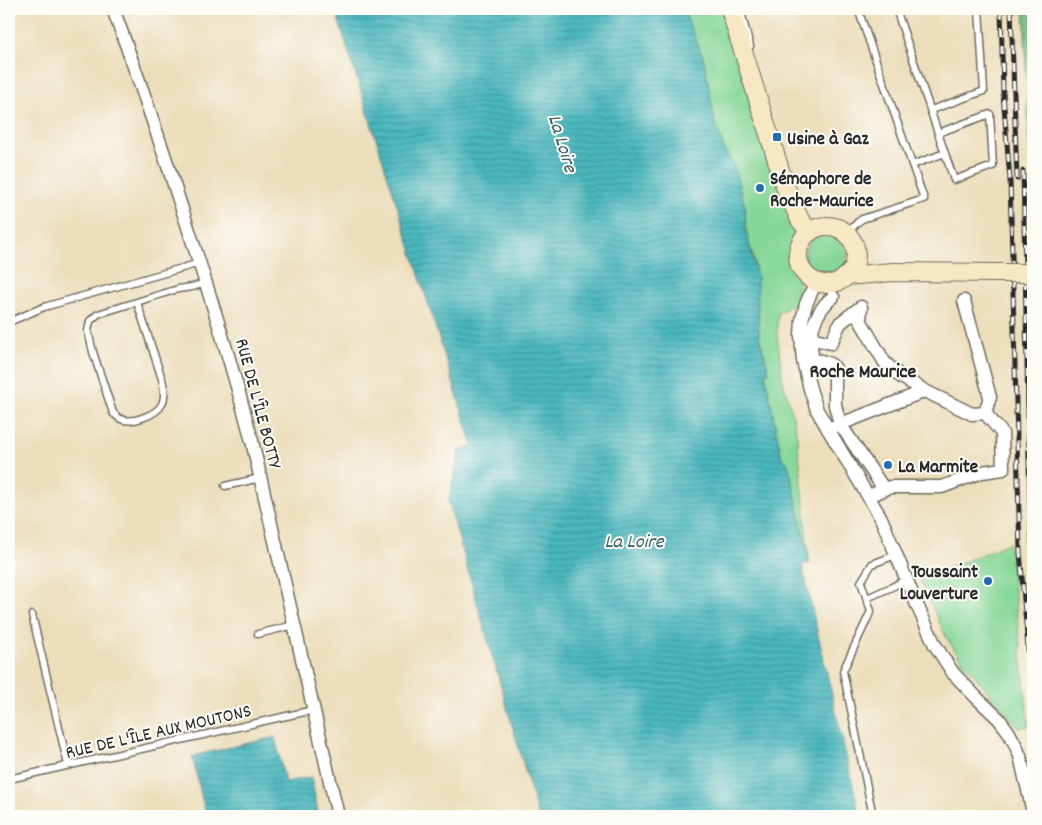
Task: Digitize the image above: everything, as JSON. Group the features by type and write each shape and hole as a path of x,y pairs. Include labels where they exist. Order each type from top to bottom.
{"main road":[{"path":"730,9 785,186 800,220 810,232"},
{"path":"829,226 839,229 846,234 852,241 855,252 854,264 846,276 832,283 821,283 811,279 800,266 798,255 800,244 806,235 819,227 829,226"},
{"path":"855,252 869,262 892,272"},
{"path":"846,276 892,272 1033,273"}],"street":[{"name":"RUE DE L'ÎLE BOTTY","path":"113,9 138,76 200,263 242,403 338,816"},
{"path":"808,361 801,341 802,320 806,304 816,281"},
{"path":"833,297 822,308 815,322 811,338 808,361 810,389 818,410 881,518 935,645 953,673 999,719 1008,731 1020,756 1033,812"},
{"path":"964,302 990,397 985,413"},
{"path":"811,338 831,343 840,322 861,307 860,320 885,363 900,376 924,392 972,414 985,413"},
{"path":"808,361 830,362 835,368 835,405 840,424 884,489"},
{"path":"828,429 924,392"},
{"path":"869,496 890,487 942,487 982,472 1003,469 1002,433 985,413"}],"lane":[{"path":"740,9 751,50"},
{"path":"846,234 862,219 924,199 858,9"},
{"path":"896,9 954,180 993,166 990,114 938,132"},
{"path":"931,110 984,91 979,9"},
{"path":"752,59 755,87"},
{"path":"912,164 945,153"},
{"path":"9,322 44,307 200,263"},
{"path":"137,302 162,379 164,392 162,403 156,411 144,418 120,419 113,413 93,352 88,331 90,321 98,314 178,289 206,283"},
{"path":"225,486 260,478"},
{"path":"873,816 843,671 871,611 862,582 872,564 896,555"},
{"path":"867,598 906,579"},
{"path":"32,615 68,766"},
{"path":"258,634 294,625"},
{"name":"RUE DE L'ÎLE AUX MOUTONS","path":"9,779 313,710"}],"green space":[{"path":"683,9 721,9 794,230 791,263 799,279 801,301 778,313 777,334 783,382 793,416 798,443 810,563 789,467 783,462 780,450 765,372 769,371 759,336 755,263 746,231 745,206 733,164 725,151 715,124 704,59"},
{"path":"1024,9 1033,9 1033,159 1029,151"},
{"path":"826,234 841,240 847,255 841,270 826,276 811,270 805,255 811,240"},
{"path":"1009,543 1029,726 1019,728 964,663 946,637 920,580"}],"water":[{"name":"La Loire","path":"335,9 683,9 704,59 715,124 725,151 733,164 745,207 746,231 757,277 759,336 769,372 765,373 780,450 783,461 787,462 789,467 810,563 802,565 860,816 538,816 448,501 460,450 473,446"},
{"path":"275,737 285,782 311,777 319,816 206,816 192,756"}],"railway":[{"path":"1001,9 1003,94 1010,180 1020,552 1033,691"},
{"path":"1011,9 1017,179"},
{"path":"1023,171 1030,506 1033,560"}],"place":[{"name":"Usine à Gaz","path":"777,137"},
{"name":"Sémaphore de Roche-Maurice","path":"760,188"},
{"name":"La Marmite","path":"888,465"},
{"name":"Toussaint Louverture","path":"988,581"}],"district":[{"name":"Roche Maurice","path":"863,370"}]}
